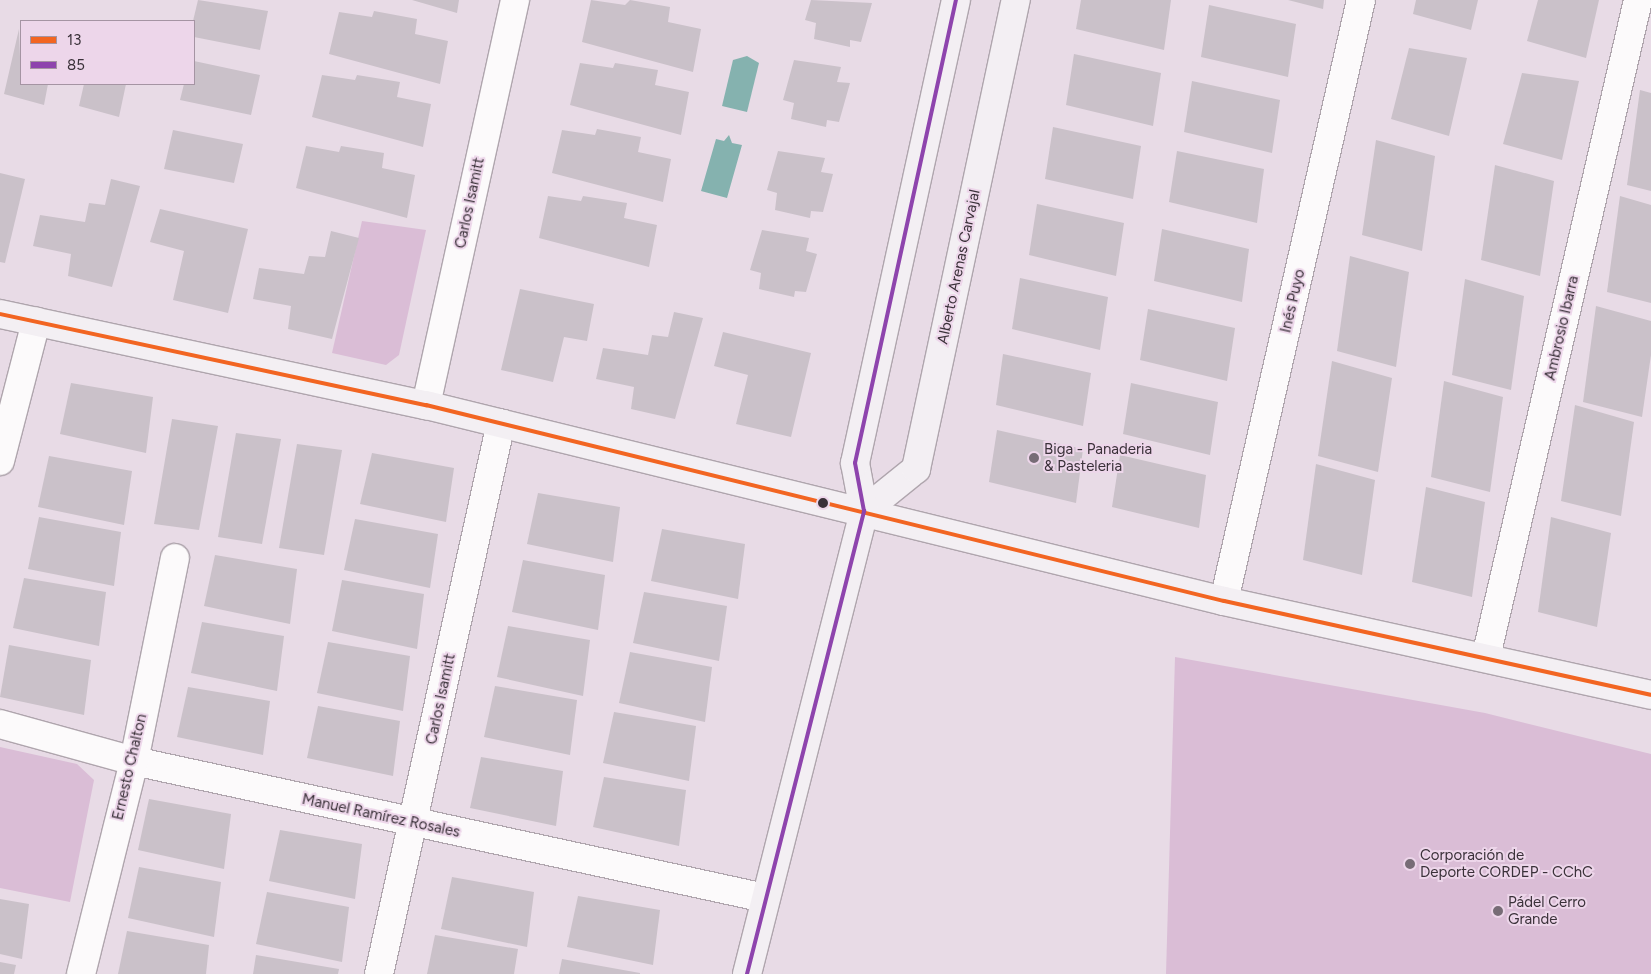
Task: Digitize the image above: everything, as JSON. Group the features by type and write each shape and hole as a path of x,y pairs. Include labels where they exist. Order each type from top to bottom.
{"street":[{"name":"Carlos Isamitt","path":"426,405 515,0"},
{"path":"747,974 864,511 855,463 956,0"},
{"name":"Alberto Arenas Carvajal","path":"864,511 916,469 1016,0"},
{"name":"Inés Puyo","path":"1224,601 1361,0"},
{"name":"Ambrosio Ibarra","path":"1486,657 1638,0"},
{"path":"0,314 426,405 864,511 1224,601 1486,657 1651,695"},
{"path":"0,461 36,322"},
{"name":"Carlos Isamitt","path":"379,974 414,823 501,423"},
{"name":"Ernesto Chalton","path":"81,974 134,761 174,558"},
{"name":"Manuel Ramírez Rosales","path":"0,724 134,761 765,898"}],"shaded area":[{"path":"747,56 759,63 747,112 722,106 733,60"},
{"path":"729,135 732,143 742,145 727,198 701,191 716,139 724,141"},
{"path":"362,221 426,230 399,355 386,365 332,353"},
{"name":"Corporación de Deporte CORDEP - CChC","path":"1175,657 1485,713 1651,754 1651,974 1166,974"},
{"path":"0,747 77,764 94,780 70,902 0,888"}],"building":[{"path":"198,0 268,11 260,50 195,37 195,20 193,20"},
{"path":"412,0 459,0 457,13"},
{"path":"591,0 625,5 630,0 670,7 668,22 701,29 693,72 582,42"},
{"path":"811,0 872,3 861,42 850,40 850,47 814,39 816,23 805,20"},
{"path":"1081,0 1171,0 1164,50 1076,29"},
{"path":"1288,0 1324,0 1323,9"},
{"path":"1416,0 1478,0 1471,30 1413,14"},
{"path":"1538,0 1599,0 1586,58 1527,41"},
{"path":"1209,5 1296,24 1288,77 1201,57"},
{"path":"374,11 417,19 415,34 448,41 440,84 329,54 339,12 372,17"},
{"path":"19,29 20,85 48,85 44,105 4,94"},
{"path":"1409,48 1467,58 1449,136 1391,119"},
{"path":"1074,54 1161,73 1153,126 1066,105"},
{"path":"794,60 841,67 837,82 850,83 839,122 827,120 826,127 791,119 794,103 783,100"},
{"path":"195,61 260,75 251,115 180,100 184,85 195,85"},
{"path":"580,63 613,68 615,63 658,70 655,85 689,92 681,135 570,105"},
{"path":"1522,73 1579,81 1562,160 1503,144"},
{"path":"322,75 355,80 357,75 400,82 397,97 431,104 423,147 312,117"},
{"path":"1192,81 1280,100 1272,153 1184,132"},
{"path":"84,85 126,85 119,117 79,106"},
{"path":"1640,90 1651,93 1651,191 1627,185"},
{"path":"1053,127 1141,146 1133,199 1045,179"},
{"path":"597,129 641,137 638,152 671,159 663,202 552,173 562,130 595,135"},
{"path":"173,130 243,144 234,183 164,169"},
{"path":"1376,140 1435,156 1422,251 1362,235"},
{"path":"306,146 339,152 341,146 384,153 382,168 415,175 407,218 296,188"},
{"path":"778,151 825,158 821,172 833,174 823,212 811,211 810,218 775,210 777,193 767,190"},
{"path":"1177,151 1264,169 1257,223 1169,202"},
{"path":"1495,165 1554,181 1540,276 1481,260"},
{"path":"0,173 25,179 5,263 0,262"},
{"path":"111,179 140,186 112,287 68,276 71,254 33,246 40,215 85,222 89,203 105,205"},
{"path":"548,196 581,201 583,196 627,203 624,218 657,225 649,267 539,238"},
{"path":"1620,196 1651,205 1651,303 1607,292"},
{"path":"1037,204 1124,223 1116,276 1029,255"},
{"path":"160,209 248,229 228,313 173,300 184,251 150,242"},
{"path":"1162,229 1249,249 1242,302 1154,281"},
{"path":"762,230 809,238 806,251 817,254 806,292 795,291 794,297 759,289 761,273 750,270"},
{"path":"331,231 359,238 332,339 288,329 291,306 253,299 259,268 304,274 309,256 325,257"},
{"path":"1350,256 1409,272 1396,367 1337,351"},
{"path":"1020,278 1108,297 1100,350 1012,329"},
{"path":"1465,279 1524,296 1511,390 1452,375"},
{"path":"520,289 594,304 587,341 564,337 553,382 501,370"},
{"path":"1596,306 1651,321 1651,355 1642,417 1583,402"},
{"path":"1148,309 1235,328 1227,381 1140,360"},
{"path":"674,312 703,318 675,419 631,409 634,387 596,379 603,348 648,355 652,335 668,337"},
{"path":"723,332 811,353 791,437 736,424 748,375 714,366"},
{"path":"1003,354 1091,373 1083,426 996,405"},
{"path":"1332,361 1392,378 1378,472 1318,456"},
{"path":"1444,381 1503,397 1490,492 1431,477"},
{"path":"71,383 153,397 146,453 60,434"},
{"path":"1131,383 1218,402 1210,455 1123,434"},
{"path":"1575,405 1634,422 1621,516 1561,501"},
{"path":"172,419 218,426 199,530 154,524"},
{"path":"997,430 1083,449 1076,503 989,482"},
{"path":"236,433 281,439 262,544 218,537"},
{"path":"297,444 342,450 324,555 279,548"},
{"path":"372,453 454,468 446,522 360,504"},
{"path":"1120,455 1206,475 1199,528 1112,507"},
{"path":"49,456 132,471 124,525 38,507"},
{"path":"1316,464 1375,480 1362,575 1303,560"},
{"path":"1426,487 1485,502 1472,597 1412,582"},
{"path":"538,493 620,507 613,562 527,544"},
{"path":"39,517 121,532 114,586 28,569"},
{"path":"1551,517 1611,533 1597,627 1538,612"},
{"path":"355,519 438,534 430,588 344,570"},
{"path":"662,529 745,544 738,599 651,581"},
{"path":"215,555 297,569 290,624 204,606"},
{"path":"523,560 605,575 598,630 512,612"},
{"path":"24,578 106,592 99,646 13,628"},
{"path":"342,580 424,594 417,649 332,631"},
{"path":"644,592 727,606 719,661 633,643"},
{"path":"202,622 284,636 277,691 191,673"},
{"path":"508,626 590,640 583,696 497,677"},
{"path":"328,642 410,656 403,711 317,693"},
{"path":"9,645 91,660 84,715 0,697"},
{"path":"630,652 712,667 705,722 619,703"},
{"path":"495,686 577,700 570,755 484,737"},
{"path":"188,687 270,701 263,755 177,737"},
{"path":"318,706 400,721 393,776 307,758"},
{"path":"614,712 696,726 689,781 603,763"},
{"path":"481,757 563,771 556,826 470,808"},
{"path":"604,777 686,790 679,846 593,827"},
{"path":"149,799 231,814 224,869 138,850"},
{"path":"280,830 362,844 355,899 269,881"},
{"path":"139,867 221,882 214,937 128,918"},
{"path":"452,877 534,892 527,947 441,929"},
{"path":"267,892 349,907 342,962 256,944"},
{"path":"578,896 660,910 653,965 567,947"},
{"path":"0,899 29,904 22,959 0,954"},
{"path":"127,931 209,945 206,974 118,974"},
{"path":"435,935 518,949 514,974 427,974"},
{"path":"256,955 339,969 338,974 253,974"},
{"path":"562,959 640,973 640,974 559,974"},
{"path":"0,962 16,965 14,974 0,974"}],"transit line":[{"name":"85","path":"747,974 864,511 855,463 956,0"},
{"name":"13","path":"0,314 426,405 1224,601 1651,695"}],"place":[{"name":"Biga - Panaderia & Pasteleria","path":"1034,458"},
{"name":"Corporación de Deporte CORDEP - CChC","path":"1410,864"},
{"name":"Pádel Cerro Grande","path":"1498,911"}]}
